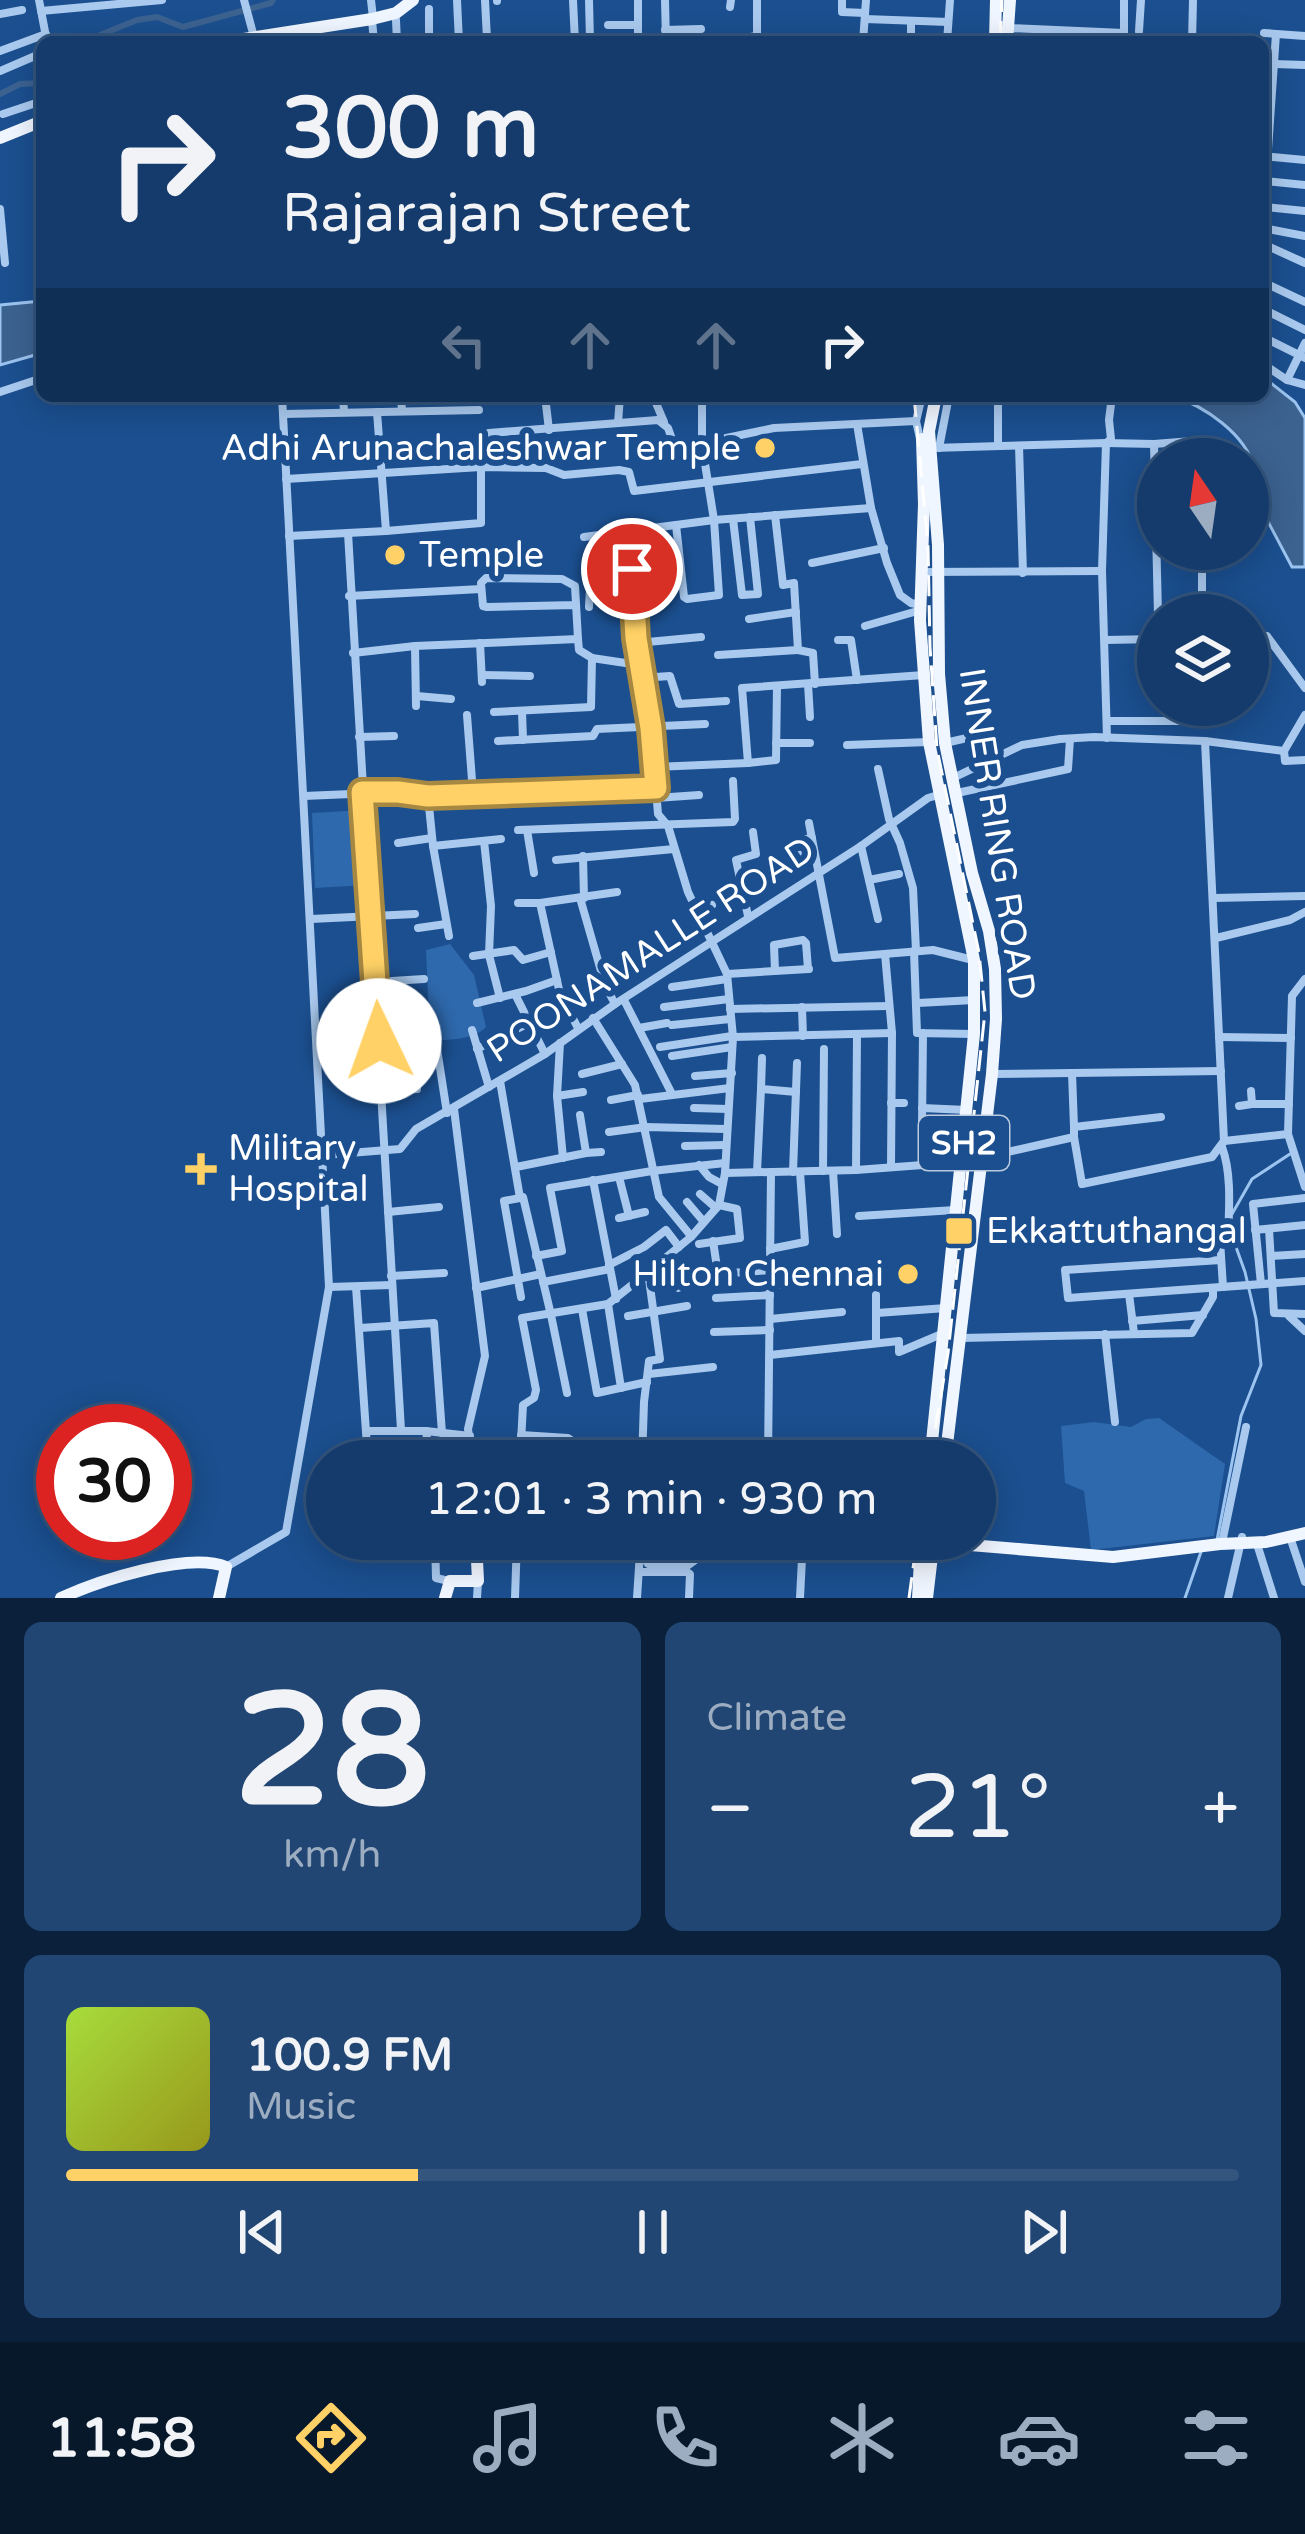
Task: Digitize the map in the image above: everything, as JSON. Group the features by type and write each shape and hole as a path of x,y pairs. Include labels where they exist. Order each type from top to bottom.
{"main road":[{"path":"274,36 397,14 412,0"},
{"path":"995,36 996,0"},
{"path":"1008,35 1010,0"},
{"path":"0,138 36,123"},
{"name":"SH2","path":"923,425 928,402"},
{"name":"INNER RING ROAD","path":"923,425 930,447 939,572 945,743 995,969 992,1075 948,1440"},
{"name":"INNER RING ROAD","path":"930,447 921,608 928,742 974,960 974,1034 963,1162 932,1440"},
{"path":"996,1542 1110,1552 1300,1532"},
{"path":"996,1547 1097,1557 1218,1541"},
{"path":"445,1598 450,1581 478,1581 477,1560"},
{"path":"918,1598 924,1560"},
{"path":"927,1560 927,1598"},
{"path":"61,1598 91,1586 198,1561 226,1567 219,1598"}],"street":[{"path":"46,36 40,5 162,0"},
{"path":"244,0 257,36"},
{"path":"371,0 374,36"},
{"path":"457,0 459,36"},
{"path":"485,0 487,36"},
{"path":"573,0 573,36"},
{"path":"589,0 590,36"},
{"path":"638,0 638,36"},
{"path":"665,0 666,36"},
{"path":"757,0 757,36"},
{"path":"842,0 842,12 949,22"},
{"path":"863,36 866,0"},
{"path":"948,36 950,0"},
{"path":"1124,0 1124,36"},
{"path":"1139,31 1141,0"},
{"path":"1192,36 1193,0"},
{"path":"429,9 429,36"},
{"path":"0,14 22,10"},
{"path":"396,20 397,36"},
{"path":"911,21 911,36"},
{"path":"338,24 338,36"},
{"path":"608,25 638,25"},
{"path":"665,30 701,29"},
{"path":"1264,33 1305,36"},
{"path":"1269,90 1276,34"},
{"path":"1008,35 1047,36"},
{"path":"0,51 36,41"},
{"path":"0,71 36,56"},
{"path":"1274,64 1305,65"},
{"path":"3,114 36,103"},
{"path":"1269,156 1305,160"},
{"path":"1269,181 1305,185"},
{"path":"1269,207 1305,211"},
{"path":"0,209 5,263"},
{"path":"1269,227 1305,236"},
{"path":"1269,247 1305,263"},
{"path":"1269,285 1305,302"},
{"path":"1269,312 1305,330"},
{"path":"1269,340 1302,357"},
{"path":"1287,380 1305,343"},
{"path":"1269,368 1305,386"},
{"path":"0,392 36,380"},
{"path":"226,1567 286,1532 329,1287 283,402"},
{"path":"344,402 344,412"},
{"path":"401,402 402,411"},
{"path":"546,402 549,430"},
{"path":"618,423 620,402"},
{"path":"656,402 677,446 702,445 754,430 923,425"},
{"path":"676,525 684,597 719,596 710,482 702,445 702,402"},
{"path":"948,402 930,447 1137,444"},
{"path":"998,402 998,446"},
{"path":"1107,738 1102,571 1111,402"},
{"path":"284,414 479,410"},
{"path":"377,412 386,531"},
{"path":"489,433 664,422"},
{"path":"857,424 871,508 900,595 921,608"},
{"path":"1019,446 1023,573"},
{"path":"286,479 481,467 546,468 563,475 619,470 629,472 634,491 862,464"},
{"path":"289,536 481,523 481,467"},
{"path":"584,537 714,520 871,508"},
{"path":"775,515 783,585 794,584 798,650"},
{"path":"733,519 742,595 758,594 750,517"},
{"path":"633,532 637,644 658,814 668,826 727,977 730,1009 732,1073 725,1168 717,1206 695,1240"},
{"path":"348,533 400,1430"},
{"path":"812,563 884,548"},
{"path":"589,607 591,570 632,569"},
{"path":"922,572 1102,571"},
{"path":"576,605 483,606 482,580 562,579 575,586 579,650 592,658 639,665"},
{"path":"349,596 482,589"},
{"path":"865,626 921,608"},
{"path":"749,619 796,612"},
{"path":"637,644 701,637"},
{"path":"838,640 850,639 857,680"},
{"path":"1105,640 1137,639"},
{"path":"1269,639 1305,688"},
{"path":"353,653 578,640"},
{"path":"480,643 482,679 530,676"},
{"path":"415,646 416,701 451,699"},
{"path":"718,655 812,651 810,717"},
{"path":"494,712 591,707 592,658"},
{"path":"748,763 742,688 924,675"},
{"path":"641,679 670,676 679,704 726,701"},
{"path":"655,767 776,760 777,686"},
{"path":"522,711 523,740"},
{"path":"467,715 473,793"},
{"path":"1305,715 1284,752 1285,761 1305,760"},
{"path":"1107,721 1137,721"},
{"path":"498,741 592,736 597,729 705,724"},
{"path":"945,743 989,733"},
{"path":"359,737 394,736"},
{"path":"954,786 1068,769 1070,739"},
{"path":"954,786 1031,742 1205,741 1284,752"},
{"path":"961,1338 1192,1333 1214,1297 1220,1240 1228,1238 1228,1217 1205,741"},
{"path":"847,745 928,742"},
{"path":"776,743 811,743"},
{"path":"878,769 913,888 922,1126"},
{"path":"534,873 522,830 735,821 733,781"},
{"path":"304,796 362,792 699,795"},
{"name":"POONAMALLE ROAD","path":"384,1152 400,1149 416,1129 544,1054 938,795"},
{"path":"428,796 449,936"},
{"path":"809,824 835,958 933,950 974,960"},
{"path":"748,916 736,860 756,854 753,832"},
{"path":"398,843 501,838"},
{"path":"794,841 812,838"},
{"path":"484,841 491,906 489,952 500,998"},
{"path":"861,846 878,919"},
{"path":"556,860 674,849"},
{"path":"799,855 814,853"},
{"path":"583,856 582,898 605,985 639,1028 672,1094"},
{"path":"869,880 899,874"},
{"path":"518,903 617,892"},
{"path":"1214,898 1305,896"},
{"path":"540,903 560,994 578,1028"},
{"path":"698,911 712,905"},
{"path":"1216,938 1305,912"},
{"path":"310,920 415,914"},
{"path":"418,928 447,923"},
{"path":"672,987 810,969 803,940 774,945 775,971"},
{"path":"473,956 514,950 523,960 550,952"},
{"path":"885,954 892,1034 890,1167"},
{"path":"1304,1181 1288,1134 1292,996 1305,979"},
{"path":"376,982 424,980"},
{"path":"477,1003 557,980"},
{"path":"515,994 544,1054"},
{"path":"918,1003 974,1000"},
{"path":"664,1007 889,1006"},
{"path":"802,1007 803,1036"},
{"path":"639,1028 730,1009"},
{"path":"593,1018 635,1085 659,1197 695,1240"},
{"path":"476,1048 530,1023"},
{"path":"318,1040 431,1037 436,1027"},
{"path":"472,1030 489,1087"},
{"path":"920,1033 974,1034"},
{"path":"856,1170 857,1034"},
{"path":"660,1047 892,1034"},
{"path":"1220,1037 1291,1038"},
{"path":"672,1056 732,1040"},
{"path":"560,1043 557,1096 563,1158"},
{"path":"437,1049 451,1111 485,1356 468,1429 470,1440"},
{"path":"824,1049 828,1171 837,1234"},
{"path":"757,1172 762,1058"},
{"path":"582,1073 622,1064"},
{"path":"770,1249 806,1242 797,1172 797,1064"},
{"path":"992,1075 1221,1071"},
{"path":"695,1076 732,1073"},
{"path":"1072,1073 1082,1184 1212,1157 1223,1143 1288,1134"},
{"path":"500,1082 520,1198"},
{"path":"611,1100 730,1088"},
{"path":"382,1092 417,1089"},
{"path":"760,1090 796,1092"},
{"path":"1251,1091 1256,1108"},
{"path":"557,1096 583,1092"},
{"path":"891,1103 904,1103"},
{"path":"1239,1106 1289,1104"},
{"path":"694,1108 728,1109"},
{"path":"922,1108 967,1110"},
{"path":"580,1115 586,1153"},
{"path":"536,1256 562,1251 550,1188 699,1166 797,1172 963,1162 1074,1132 1161,1117"},
{"path":"609,1132 646,1127 727,1129"},
{"path":"685,1146 725,1145"},
{"path":"324,1155 384,1152"},
{"path":"515,1167 601,1152"},
{"path":"699,1166 722,1184"},
{"path":"768,1440 771,1172"},
{"path":"618,1176 624,1217 645,1212"},
{"path":"593,1180 610,1267 621,1388"},
{"path":"521,1440 523,1405 534,1398 536,1390 522,1318 612,1301 679,1247 695,1240 740,1238 737,1209 717,1206 700,1194"},
{"path":"521,1297 504,1201 523,1197 567,1393"},
{"path":"1261,1284 1253,1204 1305,1198"},
{"path":"687,1202 704,1222"},
{"path":"388,1212 439,1207"},
{"path":"859,1216 956,1210"},
{"path":"1255,1230 1305,1225"},
{"path":"1269,1229 1274,1312 1305,1314"},
{"path":"476,1288 610,1267 666,1230 679,1247"},
{"path":"713,1241 718,1274 770,1270"},
{"path":"1271,1256 1305,1254"},
{"path":"668,1256 678,1288"},
{"path":"1220,1259 1065,1270 1068,1298 1305,1281"},
{"path":"648,1272 660,1359 649,1361 648,1440"},
{"path":"329,1287 444,1273"},
{"path":"716,1298 843,1280"},
{"path":"356,1287 367,1440"},
{"path":"876,1294 876,1343"},
{"path":"1129,1294 1134,1333"},
{"path":"628,1316 686,1306"},
{"path":"877,1313 946,1308"},
{"path":"582,1309 597,1393 712,1367"},
{"path":"714,1332 842,1312"},
{"path":"1132,1321 1204,1315"},
{"path":"1289,1316 1305,1331"},
{"path":"360,1328 434,1323 442,1433"},
{"path":"770,1355 899,1341 899,1352 944,1333"},
{"path":"1105,1334 1115,1423"},
{"path":"1218,1541 1246,1427"},
{"path":"366,1431 470,1436"},
{"path":"426,1431 427,1440"},
{"path":"521,1435 569,1440"},
{"path":"1300,1532 1305,1582"},
{"path":"1228,1598 1247,1541"},
{"path":"1247,1541 1274,1598"},
{"path":"694,1542 698,1558 687,1566 648,1564 640,1543 694,1542"},
{"path":"436,1560 436,1578 450,1581"},
{"path":"514,1598 516,1560"},
{"path":"637,1598 639,1560"},
{"path":"800,1598 802,1560"},
{"path":"639,1572 687,1572 689,1598"},
{"path":"478,1581 478,1598"}],"shaded area":[{"path":"36,302 36,355 0,365 0,305"},
{"path":"1269,382 1295,402 1305,418 1305,567 1292,567 1269,523 1269,438 1237,438 1210,414 1187,402 1269,402"},
{"path":"362,810 367,885 315,888 312,813"},
{"path":"450,944 474,975 486,1027 467,1037 430,1041 426,950"},
{"path":"1159,1418 1225,1464 1214,1536 1091,1550 1084,1491 1065,1483 1061,1426 1094,1422 1131,1427"}],"waterway":[{"path":"98,36 157,17 183,27 273,0"},
{"path":"0,94 20,84 36,83"},
{"path":"1232,1214 1252,1179 1290,1154"},
{"path":"1217,1540 1241,1416 1261,1365 1256,1319 1232,1236"},
{"path":"1185,1598 1202,1549"}],"railway":[{"path":"1000,36 1002,0"},
{"path":"915,402 928,546 937,749 979,953 985,1012 948,1353 934,1440"},
{"path":"909,1598 914,1560"}],"place":[{"name":"Adhi Arunachaleshwar Temple","path":"765,448"},
{"name":"Temple","path":"395,555"},
{"name":"Military Hospital","path":"201,1169"},
{"name":"Ekkattuthangal","path":"959,1231"},
{"name":"Hilton Chennai","path":"908,1274"}],"route":[{"path":"379,1041 362,792 428,796 656,788 632,569"}]}
